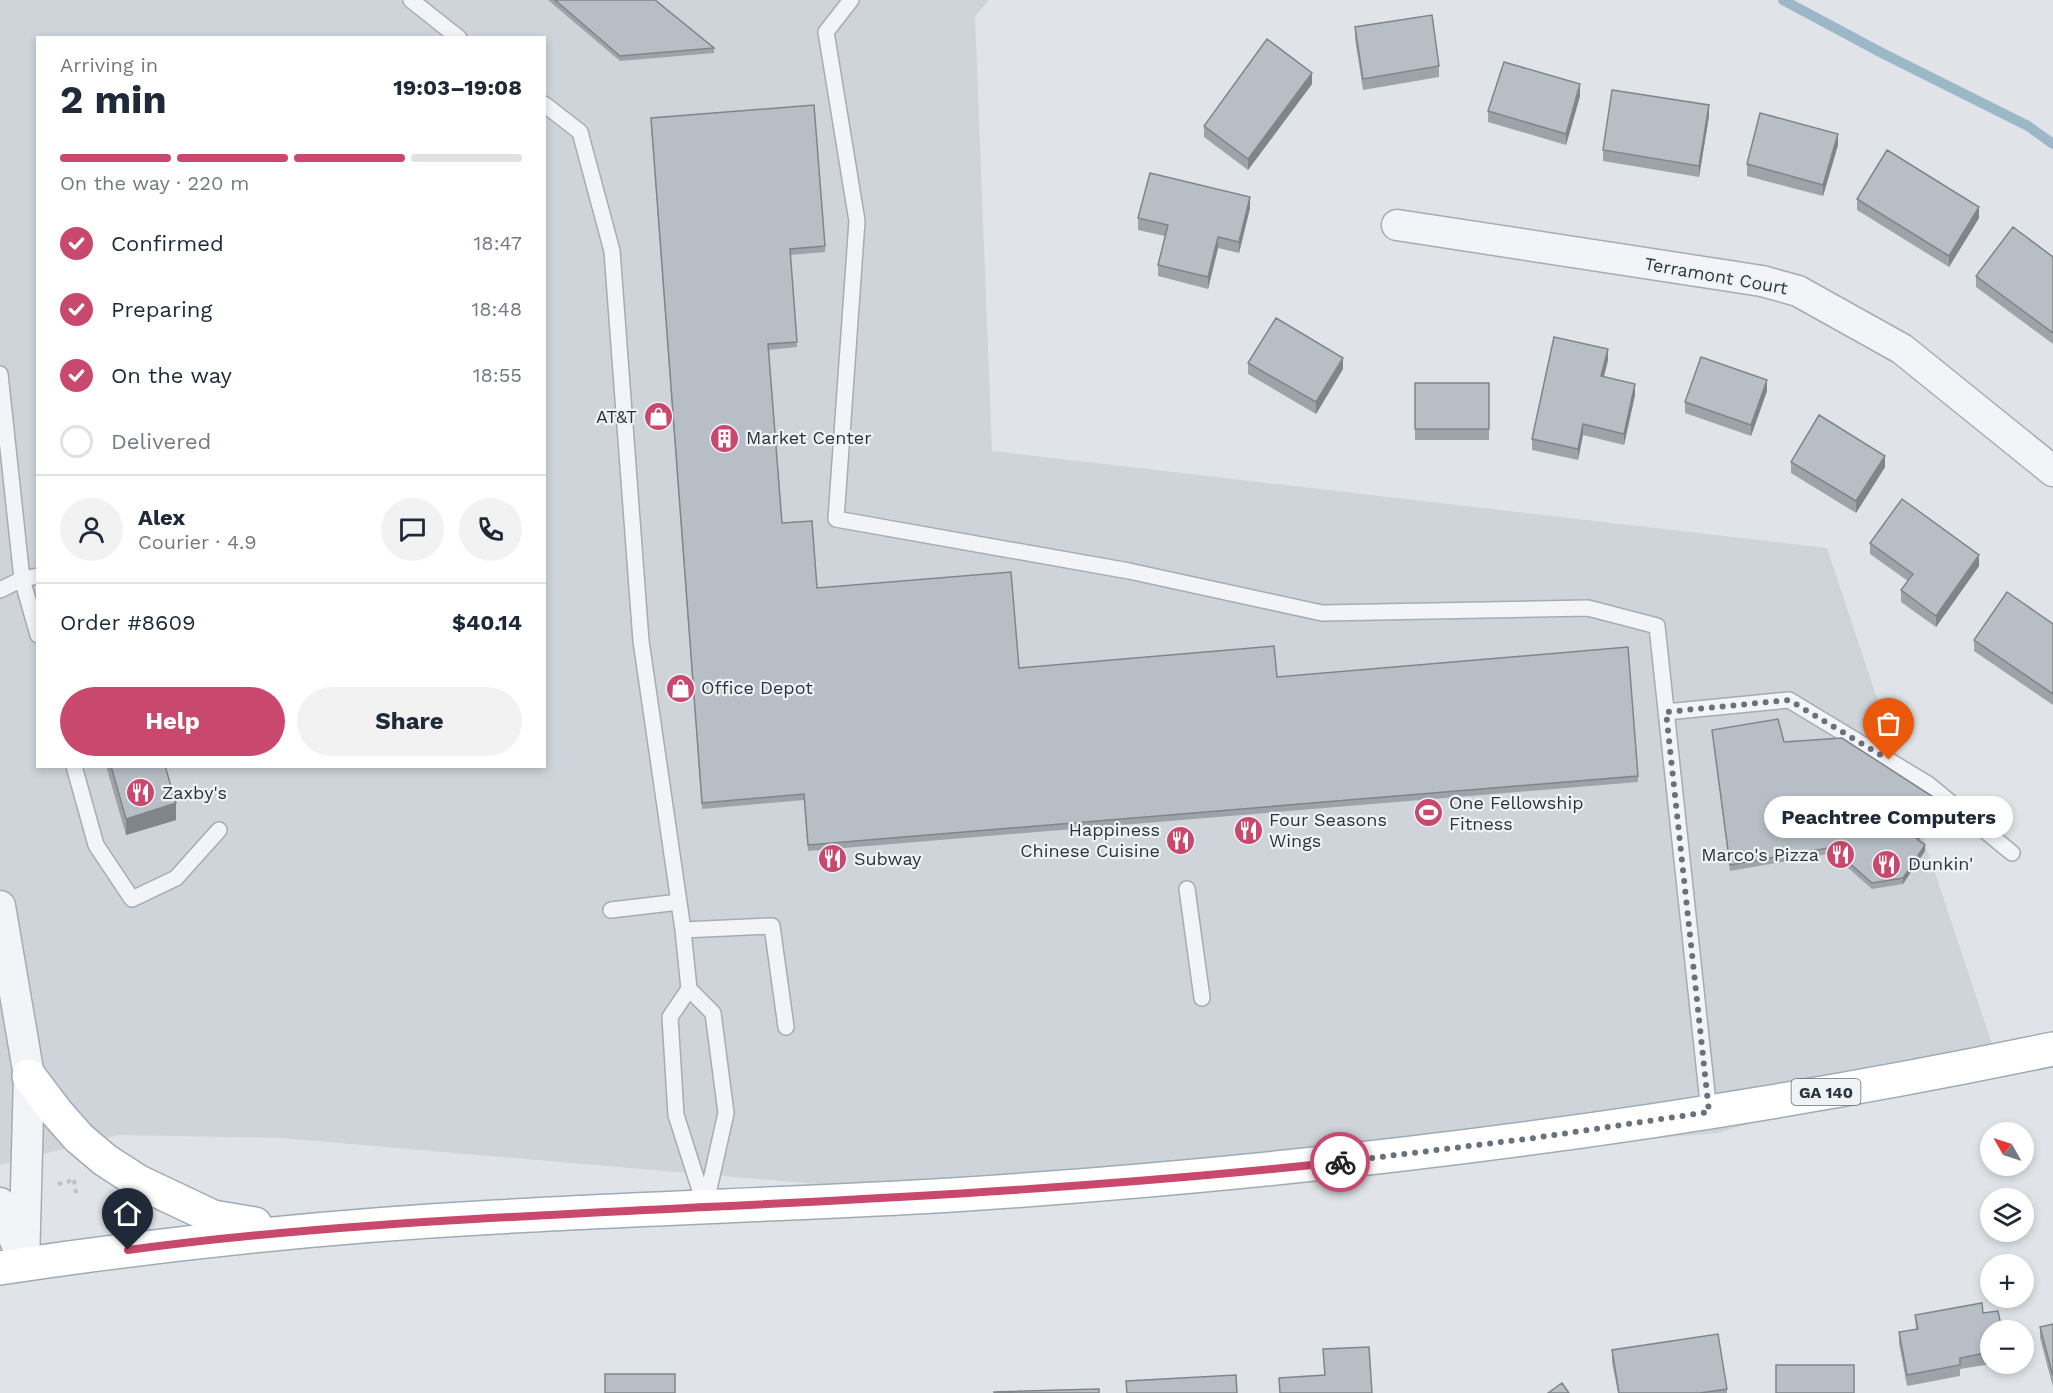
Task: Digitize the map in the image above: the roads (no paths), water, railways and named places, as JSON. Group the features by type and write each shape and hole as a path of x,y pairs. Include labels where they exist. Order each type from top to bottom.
{"main road":[{"name":"GA 140","path":"12,1266 150,1247 299,1231 493,1217 959,1194 1197,1176 1470,1147 1709,1112 1857,1087 2053,1049"},
{"path":"28,1076 79,1138 105,1160 139,1182 213,1217 299,1231"}],"street":[{"name":"Terramont Court","path":"1396,225 1762,281 1798,291 1902,349 2053,471"},
{"path":"0,906 28,1076 12,1266"},
{"path":"0,1203 12,1266"}],"lane":[{"path":"411,0 456,36"},
{"path":"851,0 826,32 857,221 837,519 1129,571 1322,613 1588,608 1657,626 1709,1112"},
{"path":"546,106 580,132 612,251 641,642 683,930 689,989 670,1017 676,1115 705,1207"},
{"path":"0,374 22,579 36,628"},
{"path":"0,577 22,579 36,576"},
{"path":"0,590 22,579"},
{"path":"1666,712 1789,700 1929,784 2012,853"},
{"path":"75,768 96,845 132,899 176,878 219,830"},
{"path":"1187,889 1202,998"},
{"path":"611,910 679,902"},
{"path":"683,930 772,926 786,1027"},
{"path":"689,989 713,1012 726,1113 705,1207"}],"waterway":[{"path":"1783,0 1882,53 2028,126 2053,144"}],"place":[{"name":"AT&T","path":"658,417"},
{"name":"Market Center","path":"725,438"},
{"name":"Office Depot","path":"680,688"},
{"name":"Peachtree Computers","path":"1889,760"},
{"name":"Zaxby's","path":"141,793"},
{"name":"One Fellowship Fitness","path":"1428,813"},
{"name":"Four Seasons Wings","path":"1248,830"},
{"name":"Happiness Chinese Cuisine","path":"1181,840"},
{"name":"Marco's Pizza","path":"1840,855"},
{"name":"Subway","path":"833,859"},
{"name":"Dunkin'","path":"1887,864"}]}
